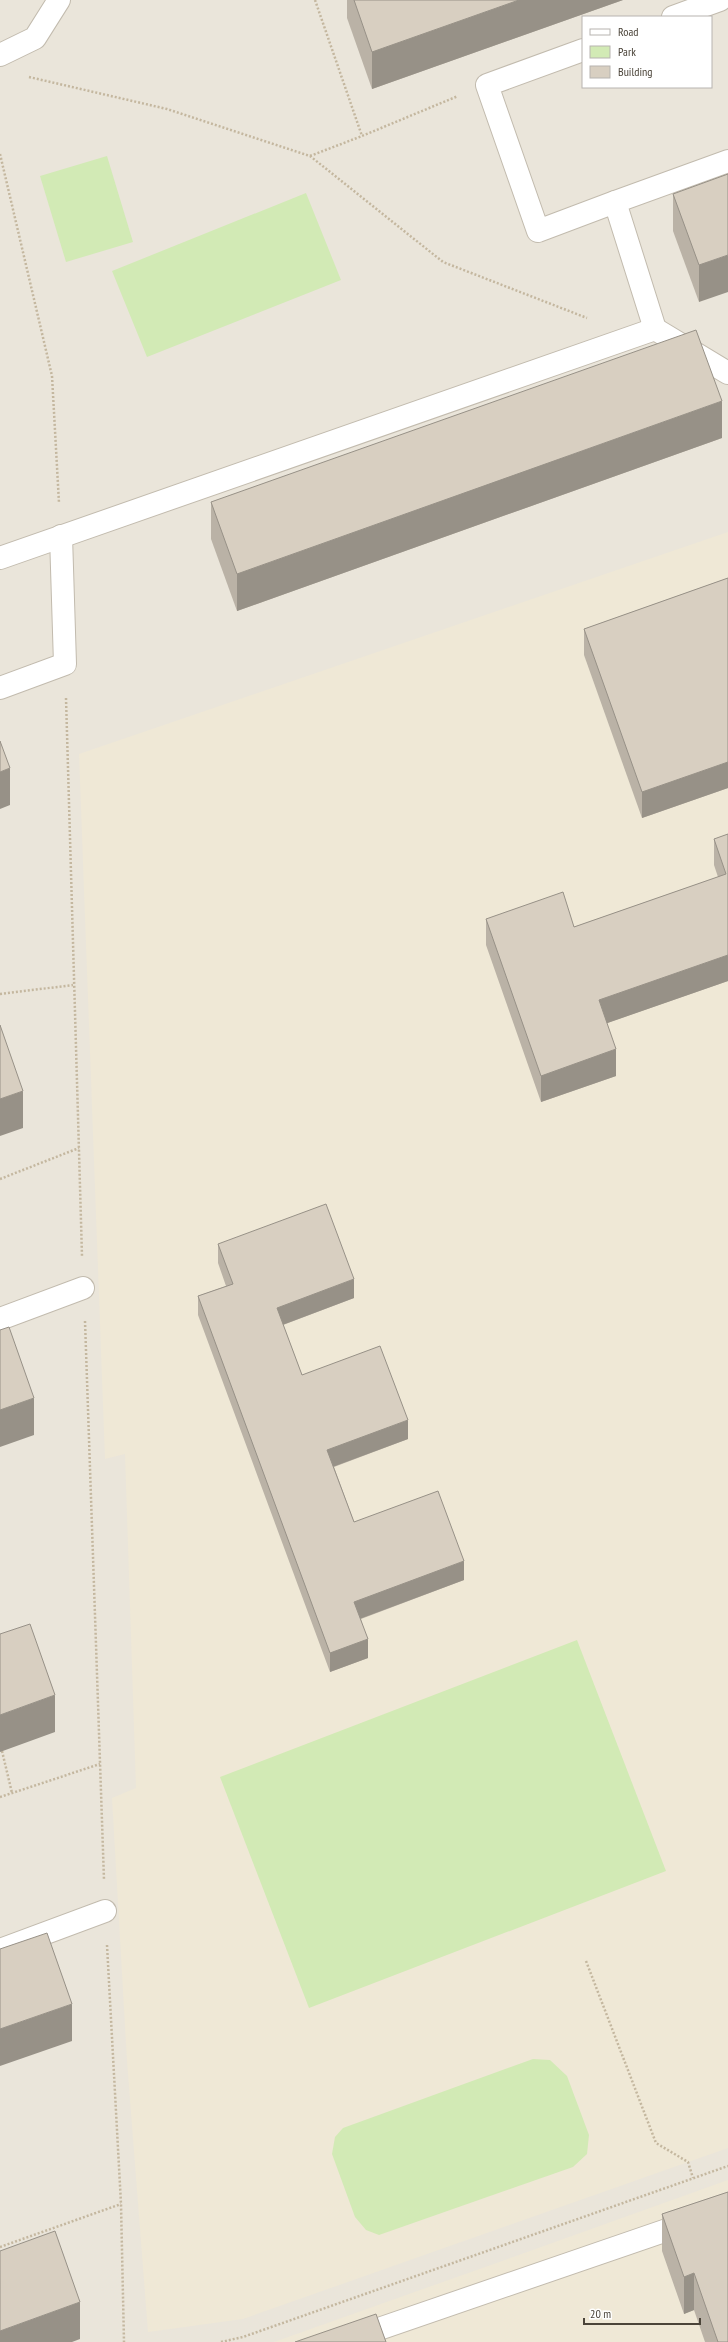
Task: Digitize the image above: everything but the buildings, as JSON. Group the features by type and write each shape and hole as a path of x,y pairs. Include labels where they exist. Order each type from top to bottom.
{"lane":[{"path":"0,55 35,38 59,0"},
{"path":"676,16 720,0"},
{"path":"582,50 486,85 538,231 728,161"},
{"path":"615,202 655,329 728,374"},
{"path":"0,558 655,329"},
{"path":"0,688 65,664 61,536"},
{"path":"0,1319 84,1288"},
{"path":"0,1950 105,1911"},
{"path":"341,2342 728,2209"}],"path":[{"path":"315,0 362,136"},
{"path":"23,76 167,108 310,156 443,262 634,337"},
{"path":"310,156 486,85"},
{"path":"0,154 52,376 61,536"},
{"path":"65,664 73,984 105,1911 121,2204 124,2342"},
{"path":"0,994 73,984"},
{"path":"0,1179 79,1148"},
{"path":"2,1751 12,1793"},
{"path":"0,1796 100,1764"},
{"path":"586,1961 656,2143 688,2162 693,2178"},
{"path":"221,2342 243,2337 728,2166"},
{"path":"0,2248 121,2204"}],"shaded area":[{"path":"0,0 728,0 728,2342 0,2342"},
{"path":"728,532 728,2148 243,2319 148,2332 127,2061 112,1798 136,1788 125,1454 105,1459 79,754"},
{"path":"728,2180 728,2342 274,2342 516,2256"}],"green space":[{"path":"107,156 133,242 66,262 40,176"},
{"path":"306,193 341,280 147,357 112,271"},
{"path":"577,1640 666,1871 309,2008 220,1777"},
{"path":"533,2059 550,2060 567,2076 589,2135 587,2154 573,2167 379,2235 366,2230 355,2217 332,2154 335,2137 343,2128"}]}
